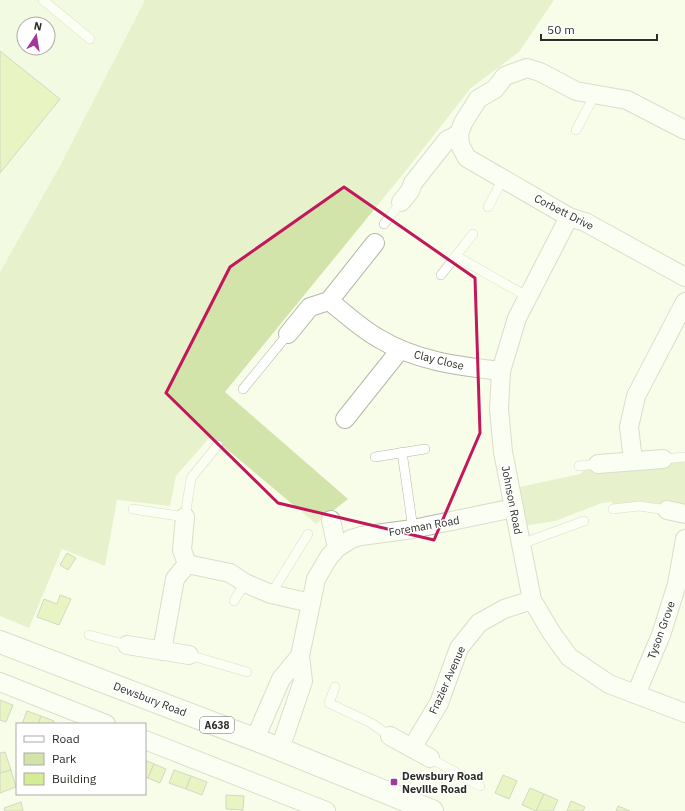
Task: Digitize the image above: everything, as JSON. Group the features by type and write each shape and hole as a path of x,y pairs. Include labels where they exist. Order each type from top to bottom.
{"highway":[{"name":"Dewsbury Road","path":"0,642 255,739 432,811"}],"street":[{"path":"401,202 410,191 413,183 448,140 459,134 463,123 478,99 495,89 505,76 527,68 540,72 576,91 627,100 685,130"},
{"name":"Corbett Drive","path":"459,134 460,145 467,158 569,217 585,222 685,277"},
{"name":"Johnson Road","path":"569,217 517,318 501,371 499,409 503,452 532,600 551,632 569,657 609,684 685,713"},
{"path":"288,334 310,307 329,301 374,243"},
{"name":"Clay Close","path":"329,301 376,338 400,350 452,366 501,371"},
{"path":"633,460 629,427 636,396 685,302"},
{"name":"Clay Close","path":"345,419 400,350"},
{"path":"598,464 633,460 663,459"},
{"name":"Foreman Road","path":"280,749 303,681 300,656 316,579 329,557 337,548 352,539 361,536 413,529 514,508"},
{"path":"667,510 685,514"},
{"path":"185,517 182,550 187,564"},
{"path":"331,520 337,548"},
{"name":"Tyson Grove","path":"636,694 661,635 677,584 685,539"},
{"path":"187,564 230,573 245,583 271,594 311,603"},
{"path":"162,651 175,579 187,564"},
{"name":"Frazier Avenue","path":"412,748 439,704 459,648 479,623 504,609 532,600"},
{"path":"127,645 189,655"},
{"name":"Foreman Road","path":"255,739 281,679 300,656"},
{"path":"0,682 103,723"},
{"path":"390,736 430,758"},
{"path":"146,740 325,811"}],"lane":[{"path":"43,0 90,39"},
{"path":"576,130 591,102 592,93"},
{"path":"488,207 503,179"},
{"path":"384,224 401,202"},
{"path":"441,275 473,234"},
{"path":"456,256 528,297"},
{"path":"243,389 288,334"},
{"path":"133,509 185,517 191,478 218,445"},
{"path":"375,457 425,449"},
{"path":"402,452 413,529"},
{"path":"663,459 685,457"},
{"path":"579,466 598,464"},
{"path":"613,509 639,506 667,510"},
{"path":"521,544 584,522"},
{"path":"271,594 308,534"},
{"path":"234,601 245,583"},
{"path":"89,635 127,645"},
{"path":"189,655 247,672"},
{"path":"335,687 329,703 372,724 390,736"},
{"path":"430,758 480,786"}],"highlighted area":[{"path":"344,187 475,278 480,433 434,540 278,503 166,393 230,267"}],"shaded area":[{"path":"0,0 145,0 61,164 0,272"}],"green space":[{"path":"145,0 554,0 519,52 471,88 408,168 225,392 348,499 316,524 211,436 176,476 170,506 117,500 105,566 62,549 29,628 0,616 0,272 61,164"},
{"path":"685,457 685,514 667,510 613,509 612,502 602,503 555,521 517,527 510,489 580,474 591,465"}],"building":[{"path":"0,51 60,99 0,173"},
{"path":"67,553 76,558 68,570 60,565"},
{"path":"60,595 71,599 59,625 37,617 44,599 57,604"},
{"path":"0,700 13,705 6,722 0,720"},
{"path":"27,711 41,716 38,723 22,723"},
{"path":"41,716 54,721 53,723 38,723"},
{"path":"5,752 11,770 0,773 0,753"},
{"path":"146,760 154,764 148,778 146,777"},
{"path":"154,764 166,769 160,783 148,778"},
{"path":"11,770 16,787 0,793 0,773"},
{"path":"174,770 191,776 186,789 169,783"},
{"path":"503,775 517,781 509,799 495,793"},
{"path":"191,776 207,782 202,795 186,789"},
{"path":"530,788 544,794 536,811 522,805"},
{"path":"544,794 558,800 553,811 536,811"},
{"path":"226,795 244,796 243,810 226,809"},
{"path":"571,801 585,807 583,811 567,811"},
{"path":"21,802 23,811 5,811 4,808"},
{"path":"618,806 630,811 616,811"}],"place":[{"name":"Dewsbury Road Neville Road","path":"394,782"}]}
